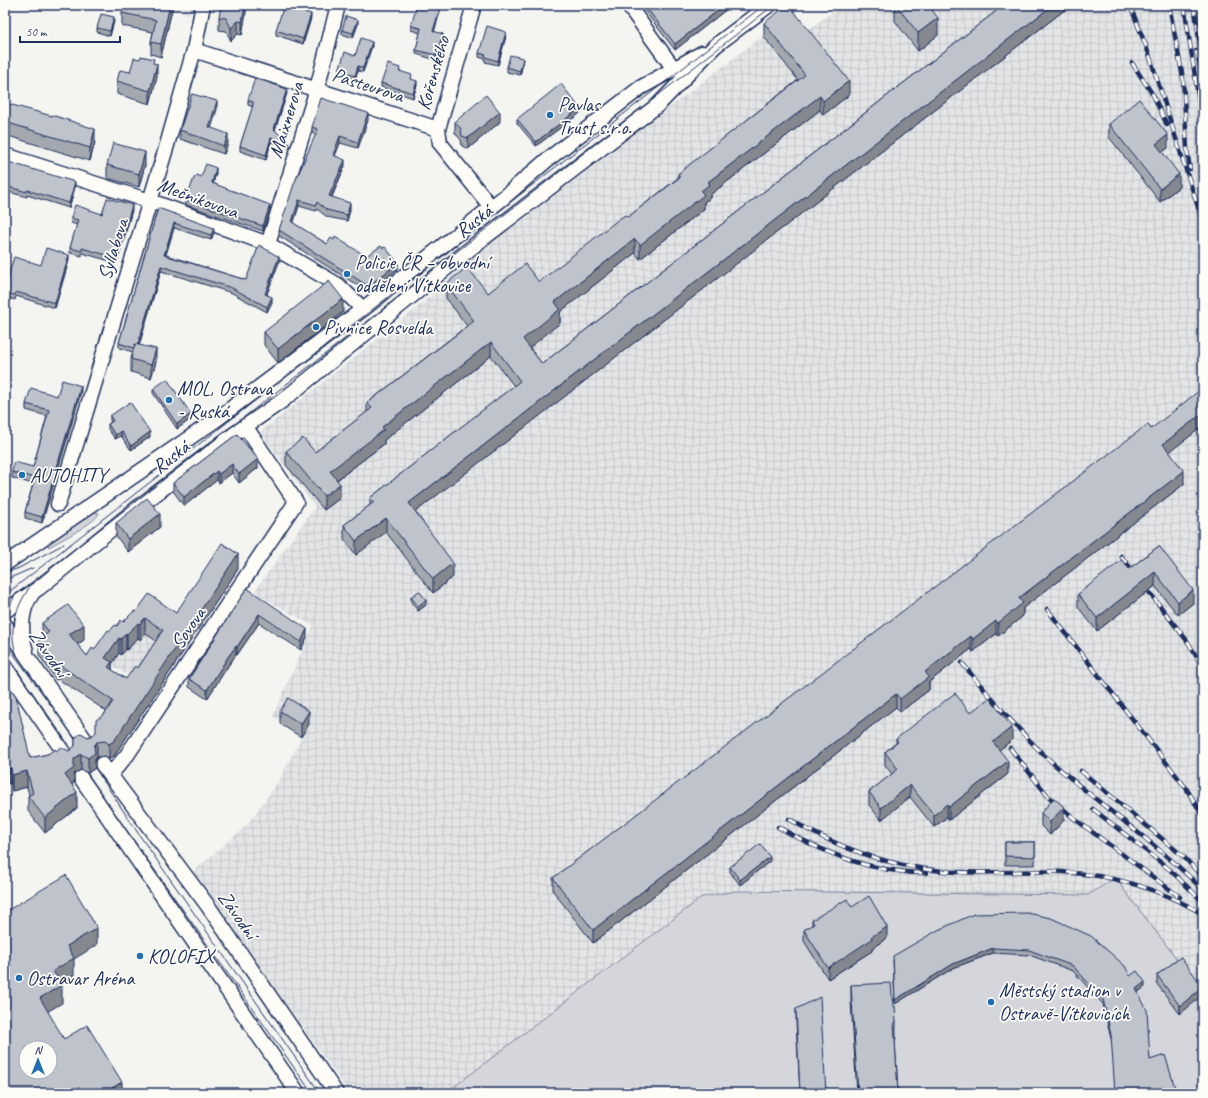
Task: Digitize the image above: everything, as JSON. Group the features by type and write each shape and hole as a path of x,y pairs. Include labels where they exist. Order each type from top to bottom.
{"street":[{"name":"Syllabova","path":"58,504 149,200 167,145 194,50 203,5"},
{"name":"Maixnerova","path":"268,244 317,89 338,5"},
{"name":"Kořenského","path":"438,129 474,5"},
{"path":"628,5 674,69"},
{"name":"Ruská","path":"5,570 8,562 217,419 363,308 491,207 547,160 640,88 715,46 769,5"},
{"name":"Ruská","path":"5,611 33,592 136,509 245,426 282,401 476,244 658,105 715,46"},
{"name":"Pasteurova","path":"194,50 438,129"},
{"path":"438,129 440,143 491,207"},
{"name":"Mečnikovova","path":"5,155 149,200 268,244 338,285 363,308"},
{"name":"Sovova","path":"106,770 127,755 296,502 245,426"},
{"path":"31,662 24,644 22,627 24,610 33,592"},
{"name":"Závodní","path":"5,625 88,744"},
{"path":"5,667 68,758"},
{"name":"Závodní","path":"106,770 208,906 336,1093"},
{"path":"81,778 298,1093"}],"shaded area":[{"path":"154,5 192,5 190,15"},
{"path":"842,5 1203,5 1203,993 1115,878 1089,895 736,891 702,897 446,1093 349,1093 193,872 247,825 278,782 303,735 273,716 313,626 254,592 315,507 260,432 418,307 460,268 790,15 804,33"},
{"path":"93,512 99,513 91,522 77,532 49,547 47,544"},
{"path":"157,615 194,637 157,695 92,652"},
{"path":"1115,878 1203,993 1203,1093 446,1093 702,897 736,891 1088,895"}],"building":[{"path":"124,5 170,5 161,44 151,42 156,20 122,13"},
{"path":"221,5 245,5 242,22 238,21 231,28 226,18 219,17"},
{"path":"289,5 303,5 301,11 311,14 303,39 276,30 283,8 288,7"},
{"path":"417,5 441,5 433,31 443,34 436,55 416,50 421,28 411,26"},
{"path":"644,5 725,5 675,44"},
{"path":"789,5 849,81 823,101 820,96 708,182 710,184 701,191 704,195 640,245 635,239 555,302 560,309 523,339 542,364 1004,5 1053,5 409,503 453,563 433,579 386,518 356,541 344,525 374,502 370,498 520,381 491,342 382,427 384,430 330,471 340,484 324,496 286,451 303,438 315,452 372,408 367,403 474,321 446,284 467,267 488,293 525,264 539,282 619,219 625,215 628,217 680,177 678,174 685,168 805,75 764,23"},
{"path":"896,5 928,5 938,18 918,33"},
{"path":"101,14 114,17 110,31 97,28"},
{"path":"346,16 358,20 353,33 342,30"},
{"path":"487,26 506,32 498,61 485,57 486,55 479,53"},
{"path":"361,38 372,42 363,68 358,66 355,76 339,70 345,52 355,56"},
{"path":"510,55 523,58 520,71 507,67"},
{"path":"141,56 154,59 153,63 157,64 150,91 117,81 120,70 130,72 134,58 140,59"},
{"path":"388,64 400,68 399,71 412,75 411,79 417,81 413,93 381,83"},
{"path":"255,78 287,89 274,129 289,144 271,138 266,155 240,146 253,105 253,102 248,100"},
{"path":"561,84 580,108 536,142 517,119"},
{"path":"192,94 217,101 209,127 228,134 224,146 180,130"},
{"path":"486,95 500,112 468,138 462,136 461,129 455,122"},
{"path":"321,98 368,113 358,142 340,136 333,155 345,160 329,196 350,203 347,215 327,210 317,202 316,205 299,200 292,222 327,244 331,238 334,240 335,237 366,256 381,246 383,248 385,247 398,263 371,284 365,284 279,230 294,184 318,129 312,127"},
{"path":"1139,99 1168,135 1156,144 1179,174 1160,189 1109,124"},
{"path":"5,103 52,115 95,129 90,148 5,122"},
{"path":"113,143 145,152 139,174 107,165"},
{"path":"5,161 75,182 69,203 27,190 27,192 5,186"},
{"path":"206,164 216,168 212,183 270,205 263,226 186,200 194,178 197,175 201,177"},
{"path":"107,198 132,205 117,258 82,248 82,251 70,248 78,220 71,218 75,205 102,214"},
{"path":"158,208 214,228 211,235 174,223 164,255 246,280 259,245 279,257 265,294 272,297 267,307 232,288 161,266 138,344 135,344 134,348 119,343"},
{"path":"46,248 69,255 55,303 16,292 15,295 5,293 5,287 14,257 41,265"},
{"path":"329,281 343,299 278,349 264,332"},
{"path":"135,344 156,349 151,365 131,359"},
{"path":"167,379 191,414 177,424 153,389"},
{"path":"62,380 81,386 42,517 25,512 35,478 12,472 14,462 33,467 49,410 26,404 31,388 57,396"},
{"path":"1200,390 1203,394 1203,413 1163,444 1184,471 1019,598 1023,603 998,623 996,621 973,639 971,636 925,672 929,677 900,699 896,694 593,930 553,878 1148,424 1151,429"},
{"path":"130,402 150,432 131,446 121,431 115,435 108,424 113,421 110,416"},
{"path":"237,434 258,459 239,474 232,464 219,474 217,471 184,497 173,483"},
{"path":"147,498 160,514 128,539 116,523"},
{"path":"222,543 238,554 114,741 109,744 105,741 97,742 94,746 95,753 88,758 81,754 74,759 74,768 65,775 77,792 45,818 28,796 33,793 27,771 12,775 11,768 8,769 5,755 5,682 16,696 30,758 48,754 61,747 69,751 75,746 75,738 81,733 88,737 93,735 96,732 96,720 104,715 113,701 56,664 39,639 49,632 42,623 68,605 84,625 69,634 87,656 92,648 94,650 108,630 110,631 115,625 117,626 121,620 123,622 134,611 136,612 149,594 176,613","holes":["145,618 163,630 138,668 135,666 126,679 108,667 112,662 105,658 119,638 121,639 126,633 127,634 138,623 140,624"]},
{"path":"1159,546 1193,590 1178,602 1155,572 1097,618 1078,594 1122,560 1129,569"},
{"path":"247,588 307,629 301,642 259,614 237,647 236,646 228,657 207,690 189,679"},
{"path":"419,591 426,600 418,606 411,597"},
{"path":"955,693 970,713 989,698 1012,727 993,742 1008,761 949,807 947,804 934,815 910,785 881,808 869,792 898,769 885,752 898,742 896,739"},
{"path":"288,698 309,711 301,724 280,711"},
{"path":"1054,798 1064,807 1050,822 1041,813"},
{"path":"1005,842 1035,842 1035,857 1005,856"},
{"path":"760,844 770,857 740,880 730,867"},
{"name":"Ostravar Aréna","path":"66,875 97,928 67,946 74,958 53,971 62,985 40,998 64,1039 87,1025 122,1082 109,1090 111,1093 5,1093 5,912"},
{"path":"869,896 887,927 871,937 872,939 828,968 804,930 814,924 812,920 847,899 852,907"},
{"path":"1027,913 1051,918 1091,936 1125,966 1130,976 1137,971 1145,982 1136,989 1147,1010 1150,1060 1165,1055 1176,1091 1169,1093 1115,1093 1111,1035 1103,999 1073,966 1029,950 993,948 953,964 895,1000 893,956 938,930 974,914"},
{"path":"1181,957 1203,987 1180,1006 1157,975"},
{"path":"891,983 893,1006 895,1006 896,1022 894,1022 898,1093 858,1093 851,985"},
{"path":"820,997 826,1093 800,1093 796,1009"}],"tram line":[{"path":"5,595 764,5"},
{"path":"5,603 774,5"},
{"path":"5,573 19,568 64,544"},
{"path":"5,580 33,568"},
{"path":"17,655 13,637 14,620 20,604 29,588"},
{"path":"8,647 6,641 6,621 14,597"},
{"path":"5,642 82,748"},
{"path":"5,653 73,754"},
{"path":"15,666 23,679"},
{"path":"95,768 140,836 320,1093"},
{"path":"87,774 312,1093"}],"railway":[{"path":"1130,5 1149,54 1203,223"},
{"path":"1169,5 1183,78 1187,149 1190,169"},
{"path":"1184,5 1203,128"},
{"path":"1194,5 1202,58"},
{"path":"1196,51 1203,76"},
{"path":"1132,63 1153,95 1167,125"},
{"path":"1121,556 1188,642 1203,668"},
{"path":"1047,609 1186,788 1203,816"},
{"path":"962,663 1011,721 1043,754 1164,854 1203,890"},
{"path":"1010,748 1048,796 1076,820 1180,897"},
{"path":"1081,771 1184,857 1203,878"},
{"path":"1093,809 1169,869 1203,902"},
{"path":"789,819 825,838 862,854 902,865 957,872 1063,872 1100,876 1136,885 1170,897 1203,914"},
{"path":"778,827 813,845 849,860 887,869 926,873"}],"place":[{"name":"Pavlas Trust s.r.o.","path":"550,115"},
{"name":"Policie ČR – obvodní oddělení Vítkovice","path":"347,274"},
{"name":"Pivnice Rosvelda","path":"316,327"},
{"name":"MOL, Ostrava - Ruská","path":"169,400"},
{"name":"AUTOHITY","path":"22,475"},
{"name":"KOLOFIX","path":"140,956"},
{"name":"Ostravar Aréna","path":"19,978"},
{"name":"Městský stadion v Ostravě-Vítkovicích","path":"991,1002"}]}
